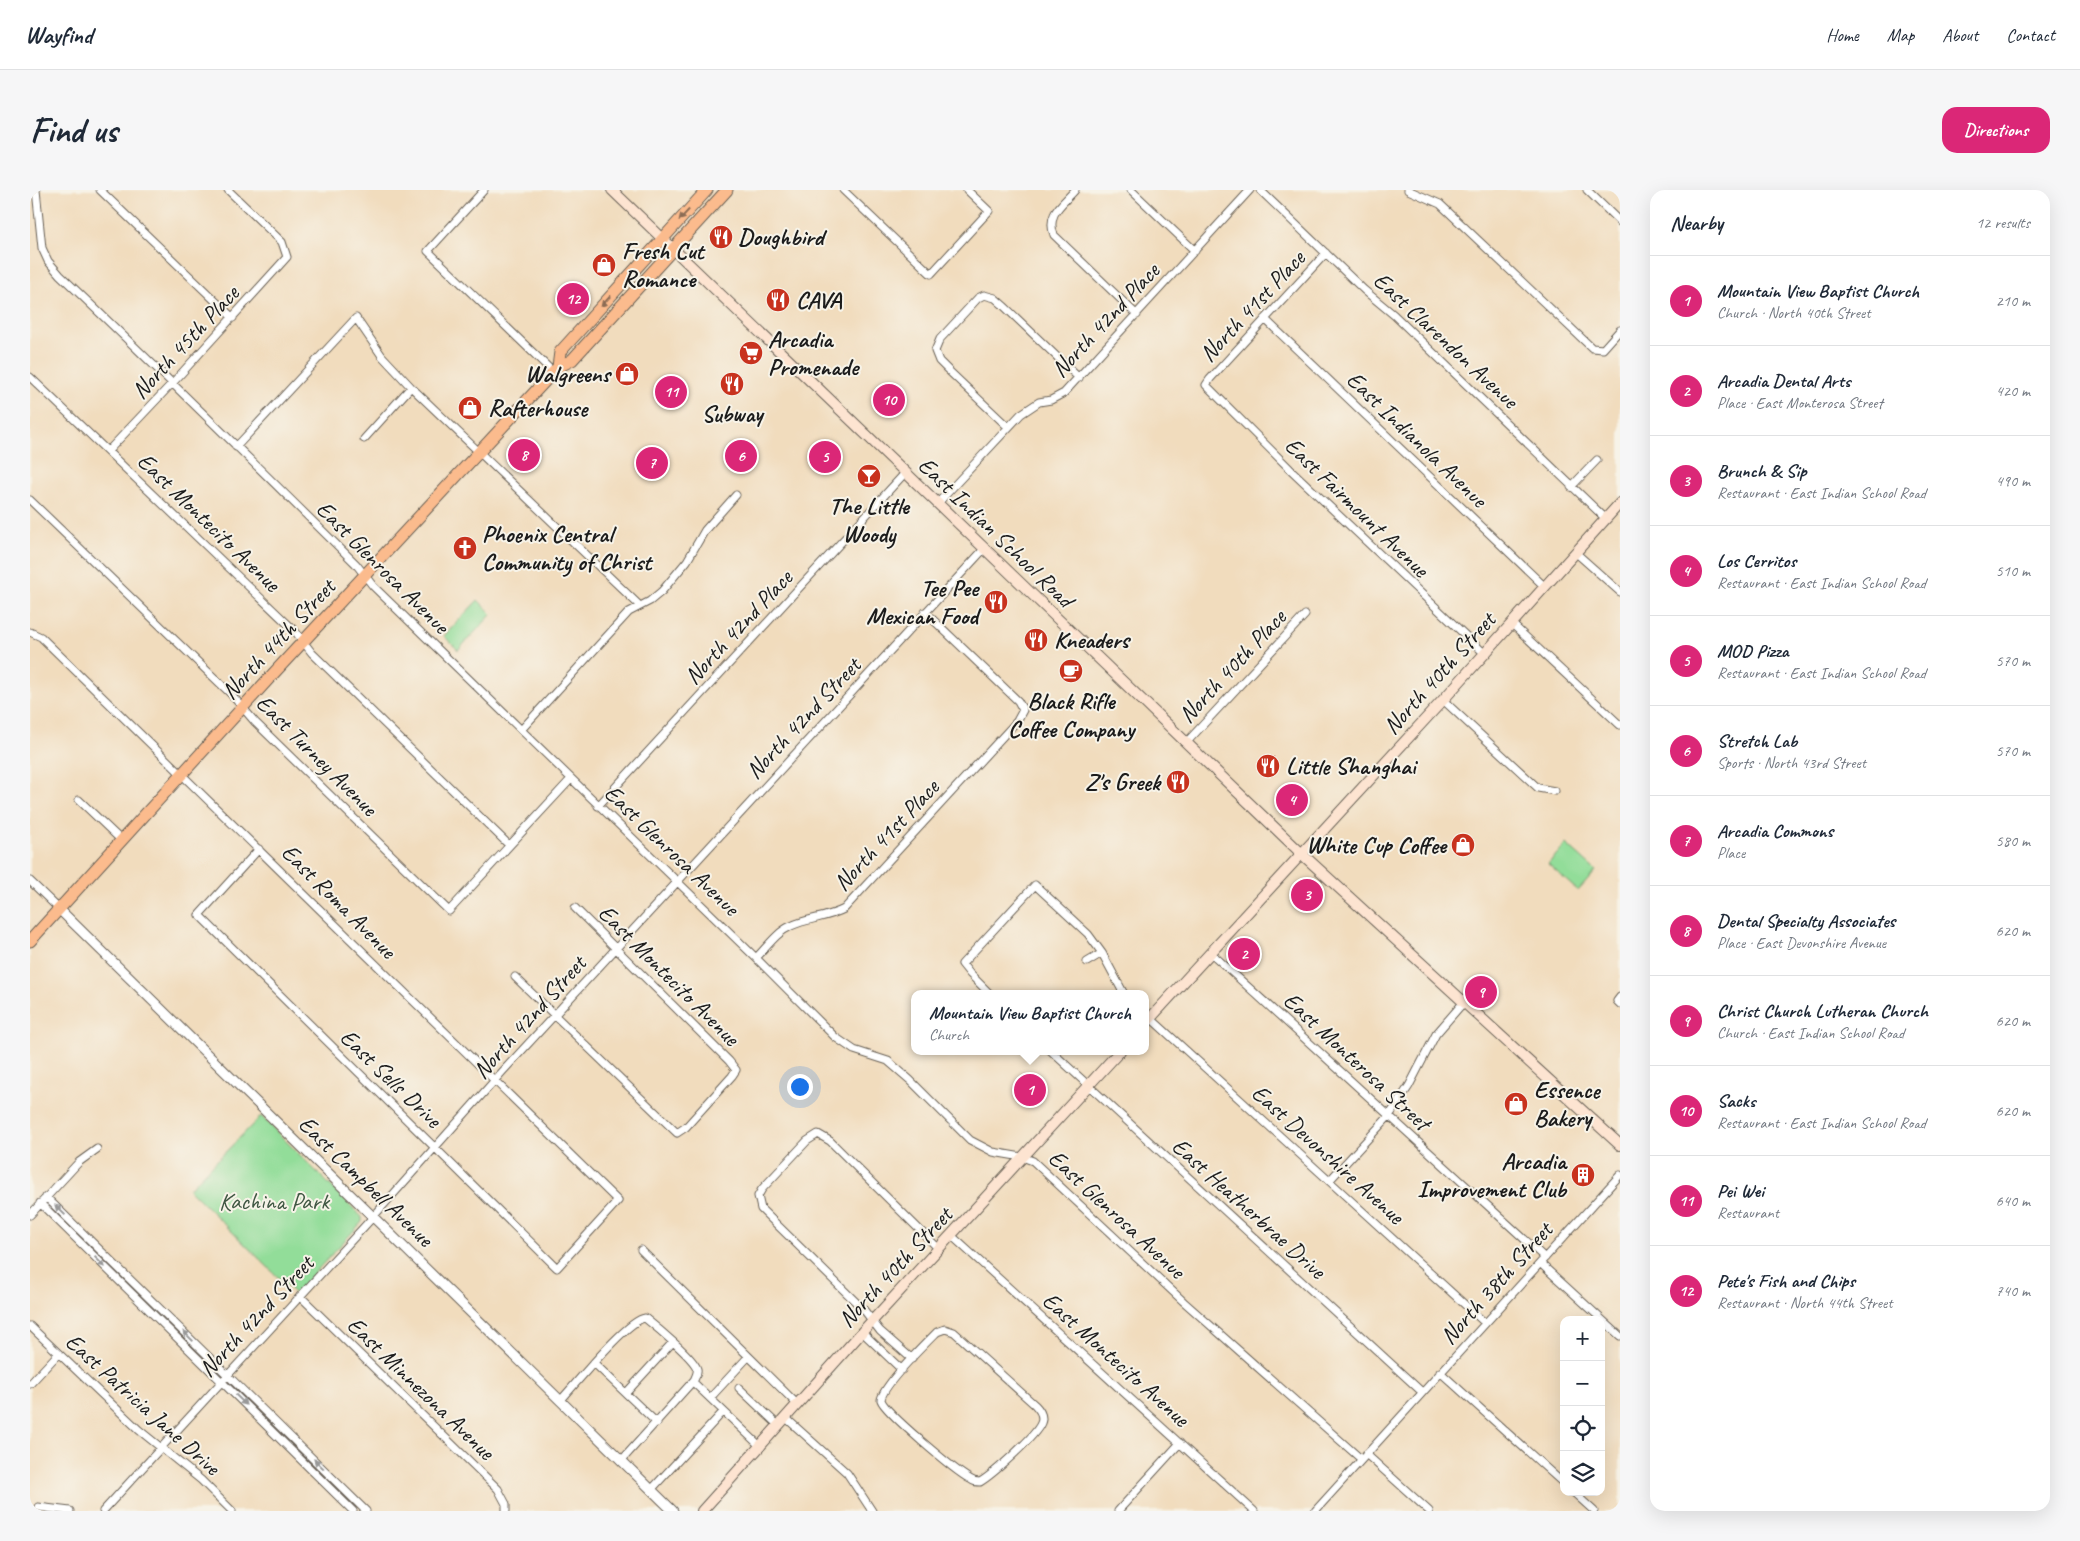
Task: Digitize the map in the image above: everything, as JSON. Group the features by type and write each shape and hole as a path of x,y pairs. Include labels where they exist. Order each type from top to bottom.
{"main road":[{"name":"East Indian School Road","path":"612,190 1302,854 1620,1145"},
{"name":"North 44th Street","path":"555,370 560,352 707,190"},
{"name":"North 44th Street","path":"30,941 555,370 572,360 727,190"},
{"name":"North 40th Street","path":"1149,1016 1211,953 1302,854 1620,503"},
{"name":"North 40th Street","path":"702,1511 862,1332 1116,1055"}],"street":[{"name":"East Glenrosa Avenue","path":"36,190 42,248 48,261 218,426 236,447 366,575 373,586 835,1037 854,1050 888,1061 910,1080 970,1140 993,1152 1033,1161 1184,1302 1364,1457 1430,1511"},
{"path":"100,190 233,318"},
{"name":"North 45th Place","path":"108,451 233,318 287,257 282,242 228,190"},
{"path":"484,190 428,251 555,370"},
{"path":"843,190 931,274 989,211 967,190"},
{"path":"1075,190 1052,216 1050,221 1054,235 1137,315"},
{"path":"1131,190 1195,251"},
{"name":"North 42nd Place","path":"938,504 1008,427 1028,408 1039,402 1057,398 1079,378 1250,190"},
{"name":"East Clarendon Avenue","path":"1260,190 1605,518"},
{"path":"1408,190 1440,204 1592,348 1603,349 1620,330"},
{"path":"1587,190 1620,222"},
{"name":"North 41st Place","path":"1206,385 1326,253"},
{"path":"1008,427 939,361 935,351 940,339 973,303 984,295 994,298 1004,306 1079,378"},
{"path":"236,447 356,318 382,356 411,387 640,606"},
{"name":"East Indianola Avenue","path":"1265,319 1544,586"},
{"name":"East Montecito Avenue","path":"30,377 295,631 312,653 509,845"},
{"name":"East Fairmount Avenue","path":"1206,385 1290,469 1484,653"},
{"path":"364,438 411,387"},
{"path":"1572,487 1597,460"},
{"name":"North 42nd Place","path":"598,806 905,473"},
{"path":"521,730 629,612 650,601 668,584 687,562 706,530 736,495"},
{"name":"East Turney Avenue","path":"30,500 230,694 255,722 449,911 509,845"},
{"name":"North 42nd Street","path":"103,1511 373,1217 554,1015 984,549"},
{"path":"1575,552 1620,592"},
{"name":"North 41st Place","path":"756,958 780,933 791,926 832,915 844,909 1010,728 1023,710 1018,701 925,612"},
{"name":"North 40th Place","path":"1186,743 1305,614"},
{"path":"1511,623 1620,725"},
{"name":"East Roma Avenue","path":"30,632 41,637 618,1201 557,1268"},
{"path":"1443,700 1538,788 1555,790"},
{"path":"509,845 571,779"},
{"path":"78,800 122,841"},
{"name":"East Sells Drive","path":"259,849 200,915 436,1146 557,1268"},
{"name":"East Campbell Avenue","path":"30,881 673,1511"},
{"path":"986,990 962,964 1035,885 1088,934 1102,953 1122,990"},
{"name":"East Montecito Avenue","path":"554,1015 677,1134 686,1127 736,1070 575,908"},
{"path":"1088,962 1102,953"},
{"name":"East Monterosa Street","path":"1211,953 1390,1116 1620,1336"},
{"path":"515,976 554,1015"},
{"path":"1328,1181 1390,1116 1409,1086 1436,1034 1463,1003"},
{"name":"East Devonshire Avenue","path":"1149,1020 1485,1323"},
{"name":"East Heatherbrae Drive","path":"1054,1055 1422,1392"},
{"path":"912,1359 888,1338 864,1310 761,1209 758,1196 762,1189 807,1141 818,1134 830,1141 940,1249"},
{"path":"30,1215 79,1162 97,1149"},
{"name":"North 38th Street","path":"1314,1511 1620,1175"},
{"path":"46,1197 366,1511"},
{"path":"40,1204 353,1511"},
{"path":"76,1239 83,1232"},
{"name":"East Montecito Avenue","path":"952,1236 1254,1511"},
{"path":"641,1250 798,1405"},
{"name":"East Minnezona Avenue","path":"300,1296 498,1489 506,1504 506,1511"},
{"path":"560,1401 623,1332 639,1318 645,1318 673,1342 697,1367 697,1375 693,1382 621,1461"},
{"path":"168,1329 175,1323"},
{"name":"East Patricia Jane Drive","path":"30,1326 139,1430 201,1480 232,1511"},
{"path":"945,1329 951,1330 1039,1409 1042,1416 1041,1424 1017,1451 980,1482 967,1478 884,1406 882,1394 912,1359 937,1332 945,1329"},
{"path":"862,1332 902,1370"},
{"path":"879,1348 888,1338"},
{"path":"626,1393 673,1342"},
{"path":"30,1384 58,1354"},
{"path":"710,1398 748,1356"},
{"path":"594,1364 656,1423"},
{"name":"North 38th Street","path":"1440,1372 1560,1480"},
{"path":"693,1382 761,1447"},
{"path":"739,1388 779,1426"},
{"path":"651,1490 724,1412"},
{"path":"786,1418 847,1473 872,1511"},
{"path":"1118,1511 1180,1443"},
{"path":"333,1491 340,1485"},
{"path":"1577,1496 1594,1511"},
{"path":"38,1507 70,1511"}],"green space":[{"path":"478,600 492,614 458,650 444,636"},
{"path":"1566,844 1596,871 1578,891 1548,864"},
{"name":"Kachina Park","path":"261,1116 362,1217 362,1222 295,1294 189,1189"}],"place":[{"name":"Doughbird","path":"721,237"},
{"name":"Fresh Cut Romance","path":"604,265"},
{"name":"Pete's Fish and Chips","path":"573,299"},
{"name":"CAVA","path":"778,300"},
{"name":"Arcadia Promenade","path":"751,353"},
{"name":"Walgreens","path":"627,374"},
{"name":"Subway","path":"732,384"},
{"name":"Pei Wei","path":"671,392"},
{"name":"Sacks","path":"889,400"},
{"name":"Rafterhouse","path":"470,408"},
{"name":"Dental Specialty Associates","path":"524,455"},
{"name":"Stretch Lab","path":"741,456"},
{"name":"MOD Pizza","path":"825,457"},
{"name":"Arcadia Commons","path":"652,463"},
{"name":"The Little Woody","path":"869,476"},
{"name":"Phoenix Central Community of Christ","path":"465,548"},
{"name":"Tee Pee Mexican Food","path":"996,602"},
{"name":"Kneaders","path":"1036,640"},
{"name":"Black Rifle Coffee Company","path":"1071,671"},
{"name":"Little Shanghai","path":"1268,766"},
{"name":"Z's Greek","path":"1178,782"},
{"name":"Los Cerritos","path":"1292,800"},
{"name":"White Cup Coffee","path":"1463,845"},
{"name":"Brunch & Sip","path":"1307,895"},
{"name":"Arcadia Dental Arts","path":"1244,954"},
{"name":"Christ Church Lutheran Church","path":"1481,992"},
{"name":"Mountain View Baptist Church","path":"1030,1090"},
{"name":"Essence Bakery","path":"1516,1104"},
{"name":"Arcadia Improvement Club","path":"1583,1175"}]}
